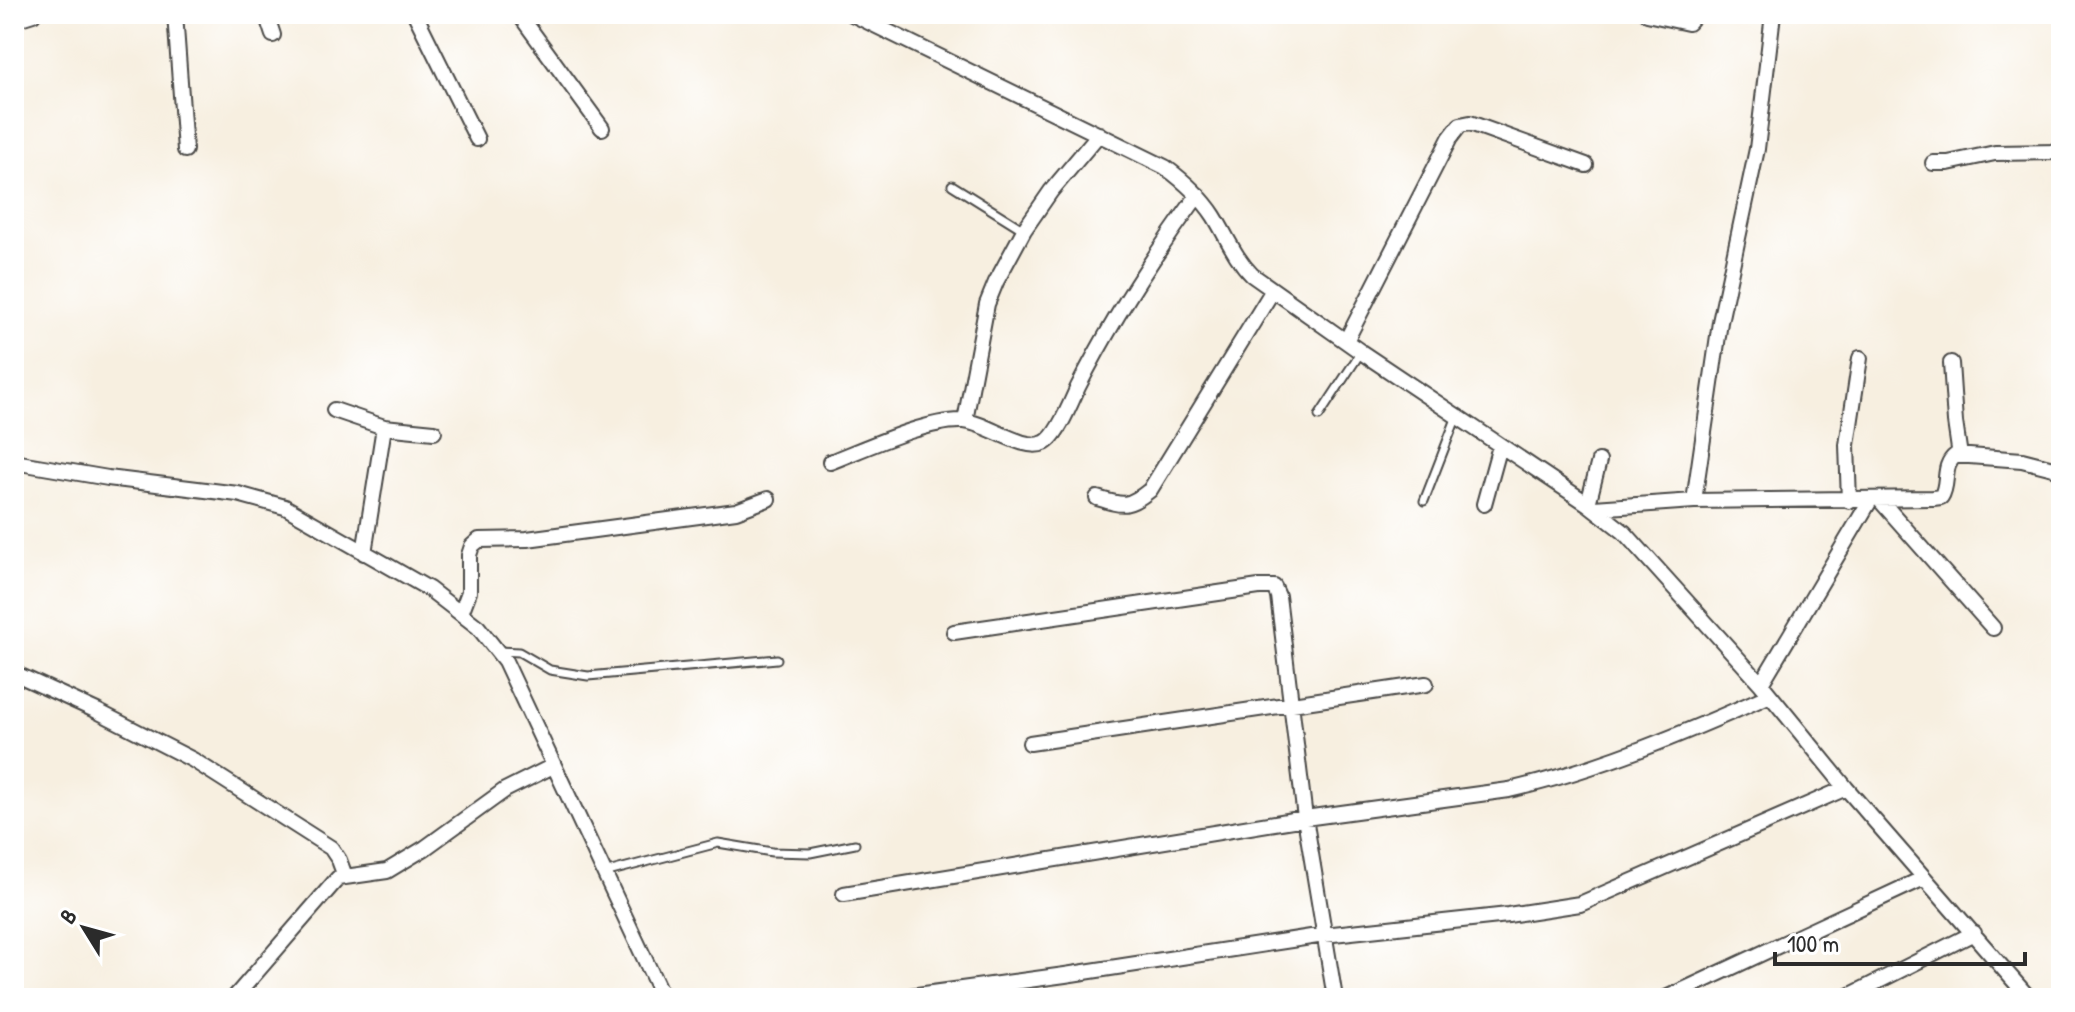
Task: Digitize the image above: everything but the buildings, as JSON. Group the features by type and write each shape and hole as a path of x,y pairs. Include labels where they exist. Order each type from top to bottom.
{"street":[{"path":"14,20 33,14"},
{"path":"175,14 185,150"},
{"path":"266,14 273,35"},
{"path":"415,14 477,139"},
{"path":"519,14 602,128"},
{"path":"852,14 884,21 1165,167 1198,195 1222,229 1239,261 1273,290 1591,506 1638,546 1765,689 1846,788 2029,998"},
{"path":"1647,14 1688,23 1696,14"},
{"path":"1694,501 1720,322 1757,149 1773,14"},
{"path":"1346,341 1450,138 1460,125 1470,123 1586,165"},
{"path":"965,421 987,304 1024,230 1051,191 1099,134"},
{"path":"1933,163 1995,153 2061,152"},
{"path":"830,462 914,431 965,421 1034,445 1047,443 1140,281 1198,195"},
{"path":"1097,498 1122,505 1134,503 1150,490 1273,290"},
{"path":"1849,501 1847,445 1860,358"},
{"path":"1951,363 1960,456"},
{"path":"334,410 384,427 434,432"},
{"path":"364,553 384,427"},
{"path":"1484,504 1500,446"},
{"path":"1591,506 1941,497 1945,491 1946,467 1950,460 1960,456 2022,460 2061,470"},
{"path":"1591,506 1599,461"},
{"path":"14,462 252,497 285,507 429,589 478,627 498,651 663,998"},
{"path":"461,613 469,592 469,555 472,546 479,540 527,539 736,511 768,499"},
{"path":"1875,499 1993,628"},
{"path":"844,894 1305,818 1509,790 1542,782 1709,721 1765,689 1875,499"},
{"path":"954,632 1274,587 1278,596 1305,818 1335,998"},
{"path":"14,673 193,760 323,842 339,860 345,876"},
{"path":"1030,743 1426,684"},
{"path":"234,998 338,878 387,871 425,848 505,790 553,766"},
{"path":"895,998 1324,935 1580,904 1846,788"},
{"path":"1666,998 1924,878"},
{"path":"1845,998 1974,933"}],"lane":[{"path":"952,185 1024,230"},
{"path":"1319,416 1361,352"},
{"path":"1424,501 1457,416"},
{"path":"498,651 519,652 550,670 588,676 777,659"},
{"path":"604,873 718,843 772,852 810,853 855,844"}]}
